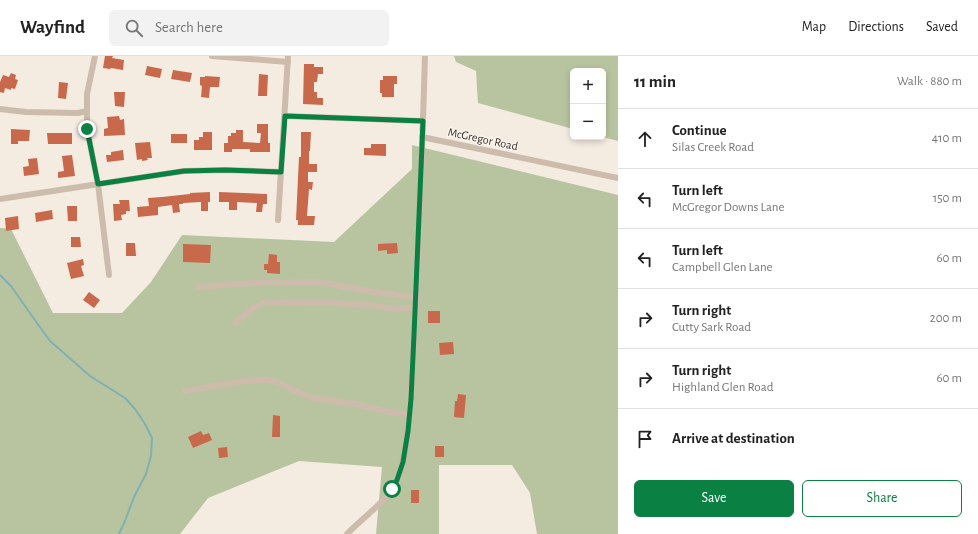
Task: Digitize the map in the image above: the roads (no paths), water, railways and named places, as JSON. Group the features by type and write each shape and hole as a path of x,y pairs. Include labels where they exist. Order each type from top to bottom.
{"street":[{"path":"95,56 87,94 87,129 98,184 109,275"},
{"path":"212,56 288,59 278,220"},
{"path":"346,534 370,514 392,489 397,480 403,462 409,414 416,297 425,56"},
{"path":"0,109 26,112 78,113 87,111"},
{"path":"285,116 423,121"},
{"name":"McGregor Road","path":"422,137 618,178"},
{"path":"0,199 184,171 225,170 281,172"},
{"path":"198,287 252,282 319,282 362,290 416,297"},
{"path":"235,323 253,308 263,303 332,303 369,305 395,309 415,308"},
{"path":"184,391 244,381 265,380 278,382 314,398 354,404 395,413 409,414"}],"waterway":[{"path":"0,275 11,286 50,341 90,376 125,398 135,409 152,438 151,456 146,474 134,497 119,534"}]}
